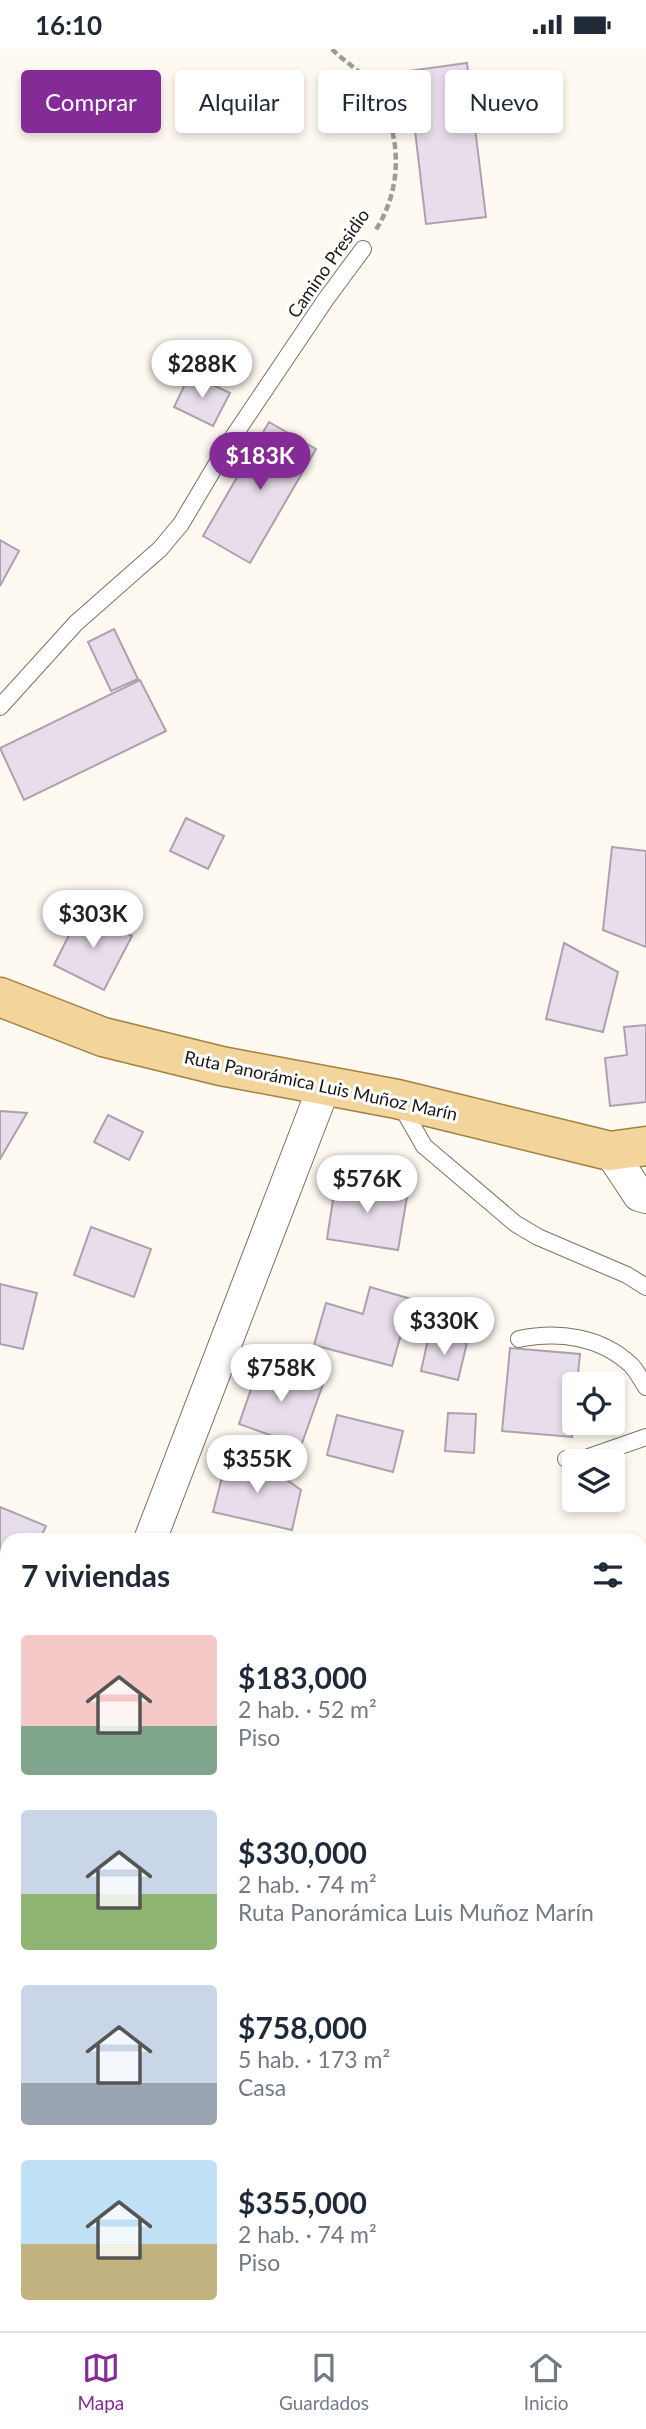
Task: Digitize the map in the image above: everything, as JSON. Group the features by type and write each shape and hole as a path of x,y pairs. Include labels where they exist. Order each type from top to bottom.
{"main road":[{"name":"Ruta Panorámica Luis Muñoz Marín","path":"0,997 103,1037 221,1066 325,1084 628,1148"}],"street":[{"path":"153,1533 325,1084"},
{"path":"628,1148 639,1195 646,1197"}],"lane":[{"name":"Camino Presidio","path":"0,707 76,623 160,549 174,533 229,443 363,249"},
{"path":"397,1099 425,1146 516,1224 538,1237 627,1275 646,1287"},
{"path":"519,1339 545,1334 580,1338 607,1347 632,1366 646,1387"},
{"path":"612,1449 646,1437"}],"path":[{"name":"Camino Presidio","path":"331,49 362,74 383,106 392,131 398,161 393,193 384,217 363,249"}],"building":[{"path":"467,63 468,70 445,70 445,133 476,133 486,217 426,224 415,133 431,133 431,70 415,70"},
{"path":"190,374 230,393 213,426 174,407"},
{"path":"269,422 316,449 250,563 203,536"},
{"path":"0,540 19,551 0,586"},
{"path":"114,629 138,679 111,691 88,642"},
{"path":"140,680 166,731 24,800 0,748"},
{"path":"186,818 224,836 208,869 170,851"},
{"path":"612,847 646,851 646,947 603,930"},
{"path":"81,911 132,936 104,990 54,965"},
{"path":"564,943 618,972 603,1032 546,1019"},
{"path":"646,1025 646,1102 610,1106 605,1058 627,1055 624,1027"},
{"path":"0,1111 27,1113 0,1159"},
{"path":"108,1115 143,1132 129,1160 94,1142"},
{"path":"336,1180 408,1191 398,1250 327,1239"},
{"path":"91,1227 151,1249 134,1297 74,1275"},
{"path":"0,1284 37,1293 23,1349 0,1344"},
{"path":"370,1287 411,1299 392,1366 314,1345 326,1303 363,1314"},
{"path":"429,1335 467,1343 458,1380 421,1371"},
{"path":"510,1348 580,1354 578,1372 562,1372 562,1435 572,1437 502,1431"},
{"path":"260,1363 323,1384 301,1446 239,1424"},
{"path":"448,1413 476,1414 474,1453 445,1451"},
{"path":"337,1415 403,1431 393,1472 327,1455"},
{"path":"227,1458 270,1468 301,1490 292,1530 213,1512"},
{"path":"0,1507 46,1526 43,1533 0,1533"}]}
